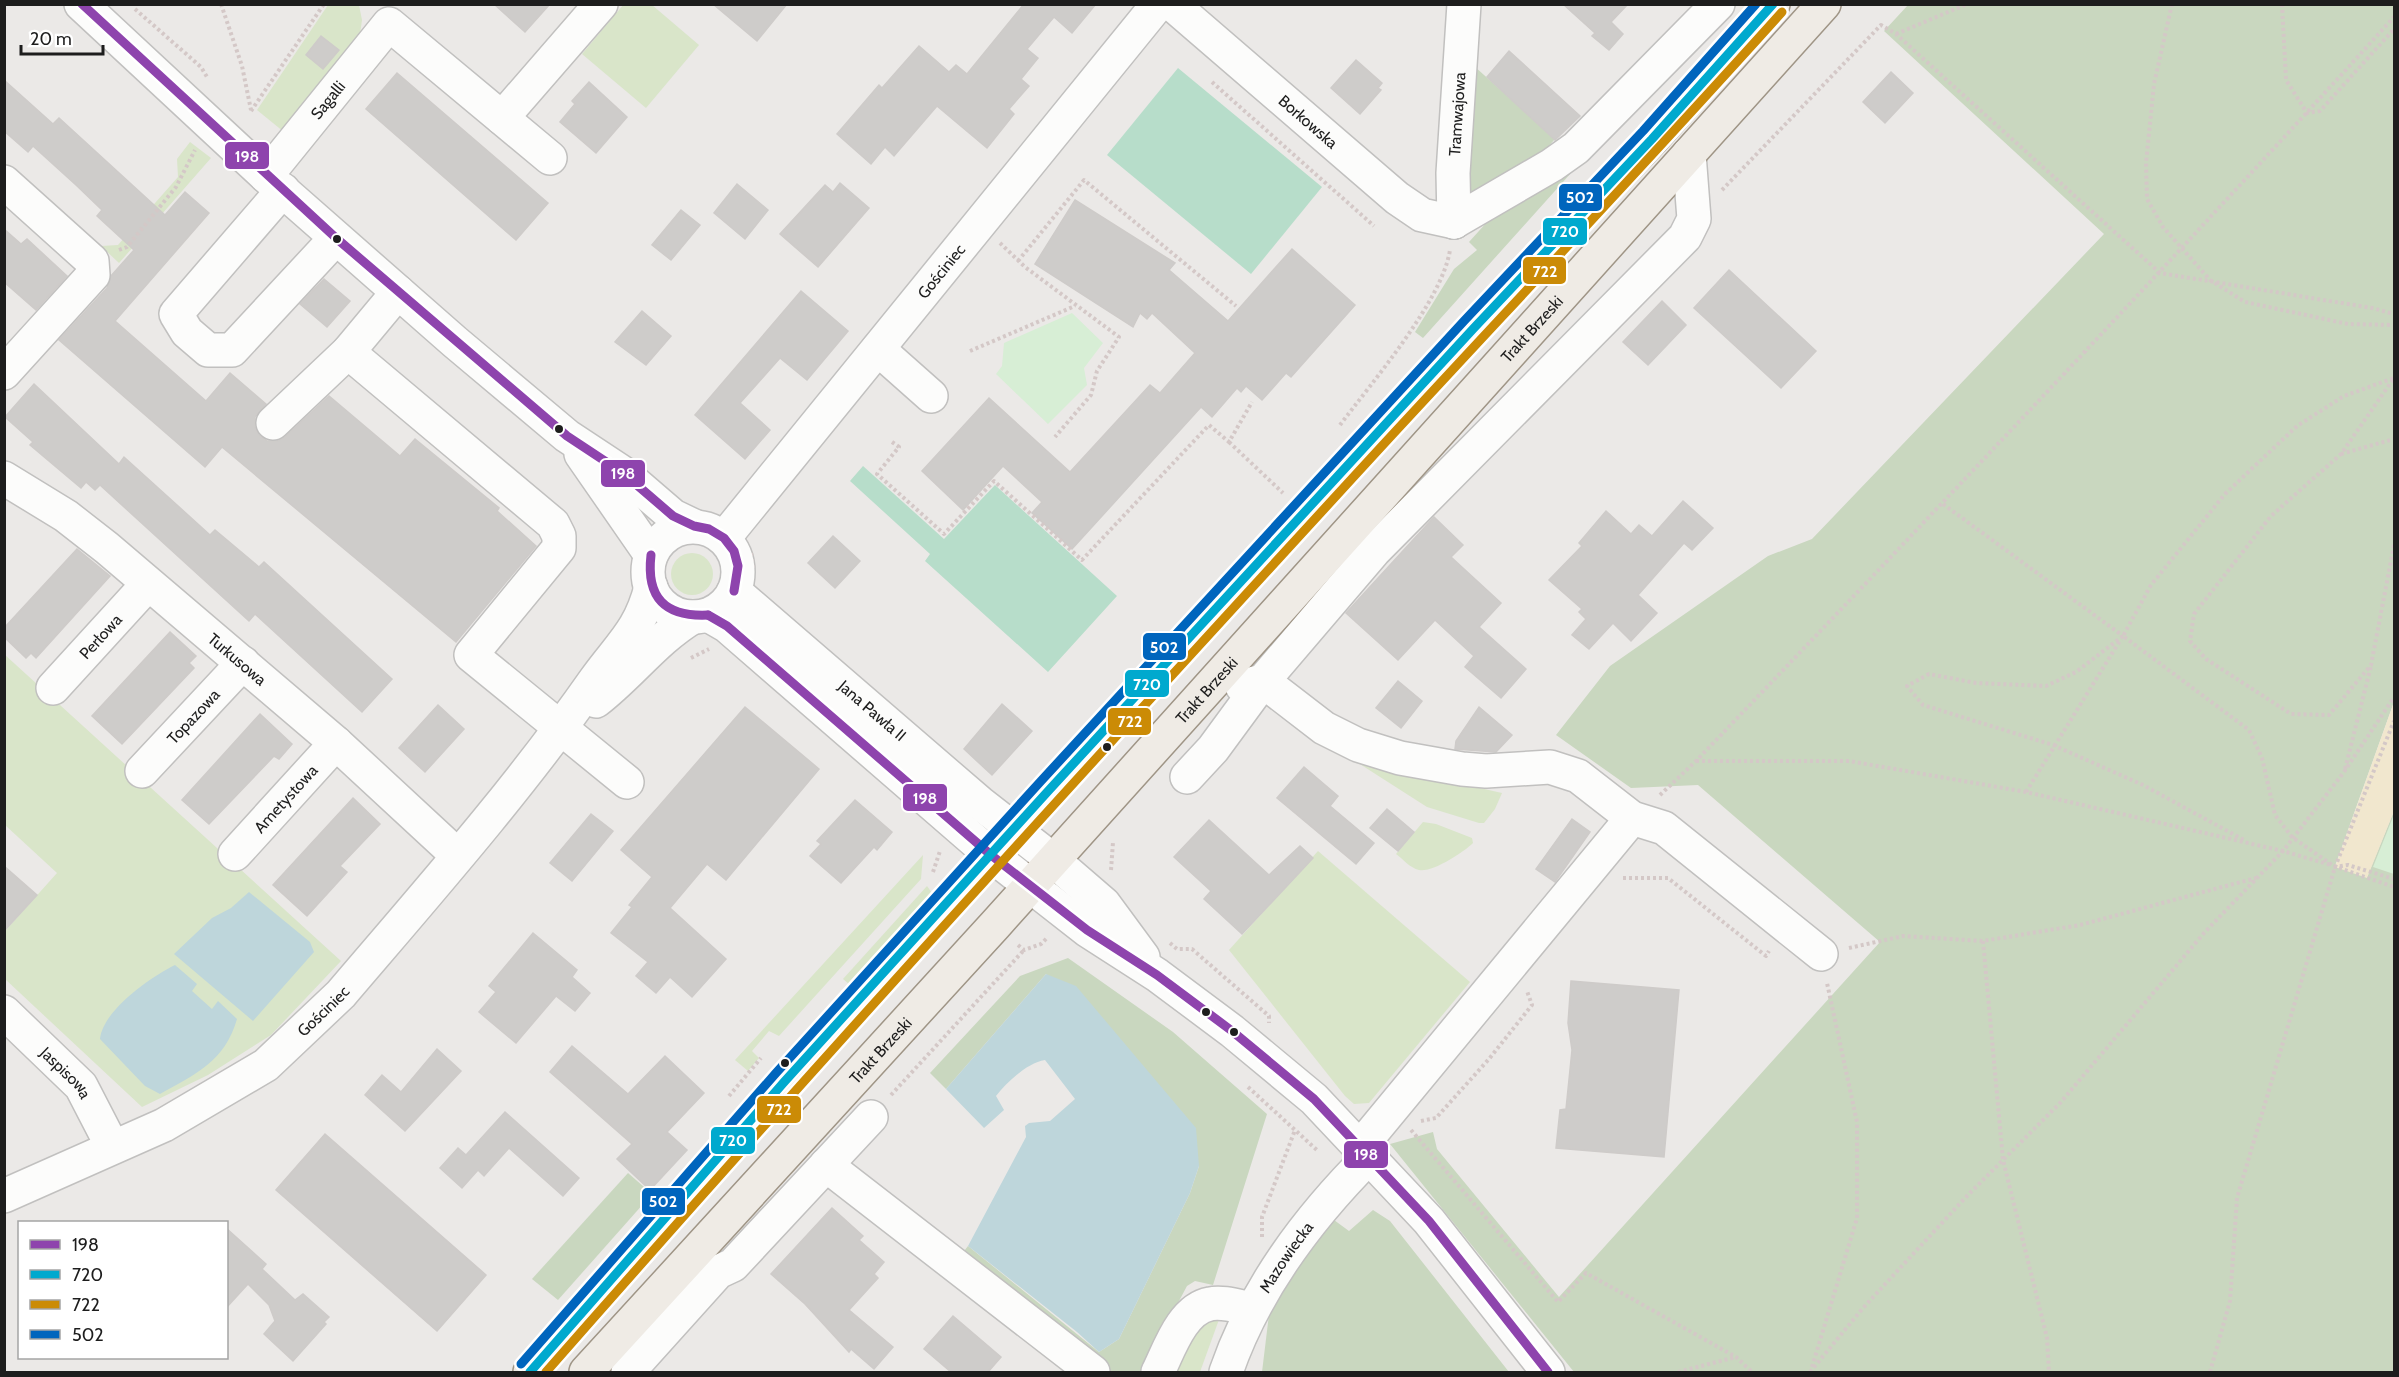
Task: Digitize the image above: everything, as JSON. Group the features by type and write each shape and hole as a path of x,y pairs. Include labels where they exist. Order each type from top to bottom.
{"main road":[{"path":"530,1372 778,1088 1773,4"},
{"name":"Trakt Brzeski","path":"597,1369 1824,4"}],"street":[{"path":"81,4 336,238 567,436 623,473 673,516 694,526 709,529 724,538 734,551 738,566 734,591 727,602 700,616 669,610 659,601 651,588 648,570 651,555 662,540 677,530 694,526"},
{"path":"502,118 601,4"},
{"name":"Gościniec","path":"724,538 1158,4"},
{"name":"Borkowska","path":"1172,4 1397,198 1422,215 1454,222"},
{"name":"Tramwajowa","path":"1454,222 1453,173 1464,4"},
{"path":"1454,222 1552,165 1576,148 1718,4"},
{"name":"Sagalli","path":"336,238 232,350 208,350 187,332 176,314 275,183 382,14 550,158"},
{"path":"1187,777 1213,749 1263,681 1374,551 1685,237 1694,219 1689,154"},
{"path":"4,182 92,261 93,275 4,373"},
{"path":"273,423 348,352 398,292"},
{"path":"878,349 931,396"},
{"path":"348,352 553,524 559,536 559,549 471,655 627,782"},
{"path":"567,436 651,555"},
{"name":"Turkusowa","path":"4,478 66,516 243,663 336,743 457,855"},
{"name":"Perłowa","path":"52,688 148,584"},
{"name":"Gościniec","path":"4,1196 112,1146 164,1125 266,1065 341,994 562,728 634,631 644,613 651,588"},
{"name":"Jana Pawła II","path":"734,591 1013,830 1053,860 1104,904 1157,975"},
{"name":"Gościniec","path":"562,728 620,682 670,631 700,616"},
{"name":"Jana Pawła II","path":"700,616 726,626 991,855 1087,930 1157,975"},
{"name":"Topazowa","path":"142,771 243,663"},
{"path":"1188,710 1244,685 1263,681 1324,728 1358,745 1400,758 1486,771 1550,767 1578,776 1632,818 1664,828 1821,954"},
{"name":"Ametystowa","path":"235,854 336,743"},
{"name":"Mazowiecka","path":"1226,1372 1252,1309 1297,1239 1632,818"},
{"path":"1157,975 1272,1062 1314,1099 1366,1151 1429,1221 1548,1372"},
{"name":"Jaspisowa","path":"4,1012 81,1086 112,1146"},
{"path":"628,1372 718,1272 733,1265 871,1117"},
{"path":"826,1165 1093,1372"},
{"path":"1158,1372 1179,1330 1200,1306 1213,1303 1252,1309"}],"path":[{"path":"221,4 242,66 251,111 324,4"},
{"path":"1896,34 1967,4"},
{"path":"2172,4 2154,84 2146,163 2147,199 2163,227 2210,280 2245,302 2348,324 2394,324"},
{"path":"2282,4 2286,80 2307,113"},
{"path":"1632,818 1696,761 1943,504 2160,273 2394,17"},
{"path":"1694,219 1881,25 1896,34 2160,273 2372,308 2394,314"},
{"path":"2307,113 2320,111 2394,28"},
{"path":"1208,78 1374,225"},
{"path":"92,261 127,247 176,187 198,140"},
{"path":"1018,261 1084,180 1236,306"},
{"path":"995,238 1018,261 1119,337 1097,371 1091,395 1055,437"},
{"path":"970,351 1076,306"},
{"path":"2371,665 2329,715 2291,714 2206,659 2190,641 2194,614 2271,516 2341,454 2394,378"},
{"path":"2026,792 2053,745 2123,636 2151,585 2233,486 2296,426 2344,396 2394,378"},
{"path":"1229,442 1252,402"},
{"path":"892,442 900,447 877,474 944,534 994,481 1082,560 1209,425 1287,497"},
{"path":"2341,454 2394,439"},
{"path":"1943,504 2249,730 2262,758 2275,816 2292,837 2335,867 2348,865 2394,879"},
{"path":"2344,772 2371,665 2394,545"},
{"path":"2123,636 2076,672 2046,686 1976,683 1929,674 1907,686 1923,705 2053,745 2143,785 2249,843"},
{"path":"1810,1372 1863,1308 2061,1101 2204,933 2283,851 2344,772 2394,697"},
{"path":"2210,1372 2230,1301 2237,1198 2335,867 2394,721"},
{"path":"1696,761 1849,761 2026,792 2283,851 2394,887"},
{"path":"1111,870 1113,842"},
{"path":"1619,878 1668,878 1766,956 1788,928"},
{"path":"1810,1372 1857,1218 1857,1122 1821,954 1903,936 1983,941 2080,925 2257,878"},
{"path":"1983,941 2003,1160 2047,1338 2049,1372"},
{"path":"871,1117 1024,950"},
{"path":"1526,988 1532,1005 1489,1059 1436,1118 1407,1125 1558,1302 1586,1273 1736,1357 1752,1372"},
{"path":"1262,1248 1262,1217 1295,1130"},
{"path":"1678,1372 1736,1357"}],"green space":[{"path":"624,4 652,5 699,45 646,108 582,54"},
{"path":"328,5 359,5 362,20 359,41 284,132 257,110"},
{"path":"1908,5 2394,5 2394,702 2335,866 2367,877 2394,811 2394,1372 1574,1372 1390,1144 1433,1132 1437,1149 1559,1297 1880,942 1698,785 1631,788 1556,735 1610,666 1768,556 1812,539 2104,234 1884,31"},
{"path":"1474,66 1555,139 1522,176 1488,188 1464,193"},
{"path":"1178,68 1322,187 1251,274 1107,155"},
{"path":"190,142 211,158 119,263 101,246 118,245 178,177 177,159"},
{"path":"1580,163 1423,338 1415,332 1454,269 1477,250 1469,242 1497,211"},
{"path":"1072,313 1103,343 1084,368 1087,385 1048,424 996,374 1002,366 1004,343"},
{"path":"863,466 944,539 995,485 1117,596 1048,672 925,561 930,554 850,481"},
{"path":"692,553 707,559 713,574 707,589 692,595 677,589 671,574 677,559"},
{"path":"4,654 341,961 271,1035 208,1075 142,1107 5,979 5,931 57,873 5,825"},
{"path":"1352,759 1502,793 1495,809 1484,823 1479,823 1427,807"},
{"path":"2394,818 2394,874 2373,867"},
{"path":"1423,822 1436,824 1472,838 1473,843 1439,865 1425,870 1416,869 1396,854"},
{"path":"1318,851 1470,982 1369,1103 1354,1104 1345,1096 1229,950"},
{"path":"923,855 921,879 779,1036 769,1031 752,1051 759,1058 748,1071 735,1060"},
{"path":"927,886 932,897 849,984 843,979"},
{"path":"1068,958 1173,1032 1267,1114 1213,1285 1195,1281 1187,1286 1141,1372 1111,1372 961,1255 968,1246 1099,1352 1119,1339 1190,1193 1199,1166 1046,974 946,1089 930,1073 1020,976"},
{"path":"628,1173 652,1194 558,1300 532,1279"},
{"path":"1373,1210 1390,1221 1509,1372 1262,1372 1271,1298 1334,1220 1349,1231"},
{"path":"1221,1314 1200,1372 1172,1372 1194,1326"}],"sand":[{"path":"2394,702 2394,811 2367,878 2335,867"}],"water":[{"path":"249,892 310,942 314,952 253,1021 174,954 212,918 231,908"},
{"path":"175,965 197,984 192,991 212,1009 218,1001 237,1019 225,1046 208,1065 160,1094 145,1086 100,1039 103,1028 119,1006 142,986"},
{"path":"1046,974 1076,986 1196,1128 1199,1166 1190,1193 1119,1339 1099,1352 968,1246 1026,1137 1025,1126 1029,1123 1050,1121 1075,1099 1045,1060 1024,1069 996,1096 1004,1110 984,1128 946,1089"}],"building":[{"path":"494,4 550,4 525,32"},
{"path":"713,4 787,4 757,41"},
{"path":"1024,4 1096,4 1072,33 1054,17 1027,49 1038,58 1021,79 1029,86 1009,109 1014,114 987,148 937,106 894,156 885,147 871,164 837,134 879,85 882,88 919,46 949,72 956,65 967,74"},
{"path":"1563,4 1628,4 1611,22 1623,34 1609,50 1592,36 1595,33"},
{"path":"321,36 339,50 323,69 306,55"},
{"path":"1509,51 1580,116 1555,140 1487,77"},
{"path":"1356,60 1382,83 1378,88 1381,90 1360,114 1331,88"},
{"path":"1891,72 1913,93 1885,123 1863,102"},
{"path":"397,73 548,203 516,240 366,109"},
{"path":"4,80 53,124 59,118 165,215 185,192 209,213 115,321 206,401 230,373 266,404 255,417 255,427 259,435 267,441 277,441 285,437 329,396 400,456 415,439 499,508 497,511 536,546 456,642 222,447 205,467 59,340 107,288 111,276 134,250 97,216 102,210 76,185 33,146 28,152 4,131"},
{"path":"589,82 627,117 596,153 560,122 575,104 572,101"},
{"path":"840,183 869,208 818,267 780,234 825,185 833,192"},
{"path":"737,184 768,210 745,239 714,213"},
{"path":"1075,200 1175,263 1169,270 1228,321 1292,249 1355,305 1291,377 1286,373 1262,400 1246,386 1241,392 1237,388 1212,417 1201,407 1072,549 1032,513 1042,502 1003,466 963,510 922,471 989,398 1070,472 1150,385 1160,393 1195,353 1152,313 1147,319 1140,313 1133,327 1035,264"},
{"path":"681,210 700,225 671,260 652,245"},
{"path":"4,229 21,244 27,239 67,276 36,310 4,282"},
{"path":"1729,270 1816,351 1781,388 1694,308"},
{"path":"324,279 350,301 327,327 300,304"},
{"path":"801,291 848,331 807,380 780,358 740,403 770,430 745,459 695,415"},
{"path":"1662,301 1686,325 1648,365 1623,342"},
{"path":"642,311 671,336 646,365 615,342"},
{"path":"34,384 119,464 124,457 210,535 215,530 259,567 264,562 392,679 362,712 255,614 249,621 100,485 95,490 86,482 81,488 30,445 33,442 5,417"},
{"path":"1683,501 1713,528 1692,550 1684,543 1638,595 1657,613 1631,641 1613,623 1589,649 1572,635 1586,619 1579,612 1582,609 1549,580 1582,546 1579,543 1606,511 1631,534 1639,525 1652,536"},
{"path":"1434,517 1463,545 1451,557 1501,603 1479,627 1526,669 1501,698 1465,667 1474,656 1435,620 1398,660 1346,613"},
{"path":"833,536 860,561 835,588 808,563"},
{"path":"77,549 110,576 36,658 31,653 26,658 4,637 4,628"},
{"path":"170,632 196,656 189,663 194,668 122,744 92,716"},
{"path":"1398,681 1422,701 1401,728 1376,708"},
{"path":"1002,704 1032,731 992,775 964,749"},
{"path":"438,705 464,729 425,772 399,748"},
{"path":"745,707 819,769 726,880 707,864 670,908 726,959 692,997 670,977 656,993 636,976 648,962 611,933 632,907 629,905 652,877 621,850"},
{"path":"1479,707 1512,735 1496,752 1455,749 1456,741"},
{"path":"260,714 292,744 279,759 274,756 209,824 182,800"},
{"path":"1304,767 1338,796 1330,806 1374,843 1356,864 1277,798"},
{"path":"353,798 380,824 340,866 347,872 307,916 273,885"},
{"path":"855,800 892,832 877,850 874,847 841,883 810,856 821,844 817,841"},
{"path":"1387,809 1414,832 1398,851 1370,828"},
{"path":"591,814 613,831 572,881 550,863"},
{"path":"1572,819 1590,832 1555,882 1536,869"},
{"path":"1209,820 1269,875 1300,846 1313,858 1242,934 1204,899 1211,891 1174,857"},
{"path":"4,866 37,895 4,931"},
{"path":"533,933 577,970 572,977 590,993 575,1011 556,996 516,1043 479,1012 496,992 489,986"},
{"path":"1571,981 1679,990 1664,1157 1556,1148 1560,1110 1566,1109 1572,1050 1568,1023"},
{"path":"572,1046 628,1094 665,1056 704,1093 667,1132 687,1150 650,1190 617,1159 632,1144 550,1072"},
{"path":"437,1049 461,1071 405,1131 365,1095 382,1075 401,1092"},
{"path":"505,1112 579,1178 563,1196 509,1148 484,1176 478,1170 462,1188 440,1168 458,1148 466,1155"},
{"path":"325,1134 486,1275 437,1331 276,1190"},
{"path":"832,1208 863,1236 859,1240 884,1262 874,1274 878,1278 849,1310 893,1347 874,1369 851,1349 849,1352 805,1304 771,1274"},
{"path":"228,1230 266,1264 262,1269 295,1300 303,1294 329,1317 324,1322 326,1324 293,1361 264,1334 275,1321 269,1305 248,1284 228,1306"},
{"path":"953,1316 1001,1357 988,1372 951,1372 924,1349"}],"transit line":[{"name":"198","path":"82,4 336,238 567,436 623,473 673,516 694,526 709,529 724,538 734,551 738,566 734,591"},
{"name":"502","path":"521,1364 776,1073 1041,781 1464,321 1643,131 1756,4"},
{"name":"720","path":"530,1372 785,1081 1050,789 1473,329 1652,139 1773,4"},
{"name":"722","path":"546,1372 1066,792 1782,12"},
{"name":"198","path":"651,555 652,583 662,602 680,613 708,615"},
{"name":"198","path":"708,615 727,626 991,855 1087,930 1157,975 1232,1031 1314,1099 1429,1221 1548,1372"}]}
